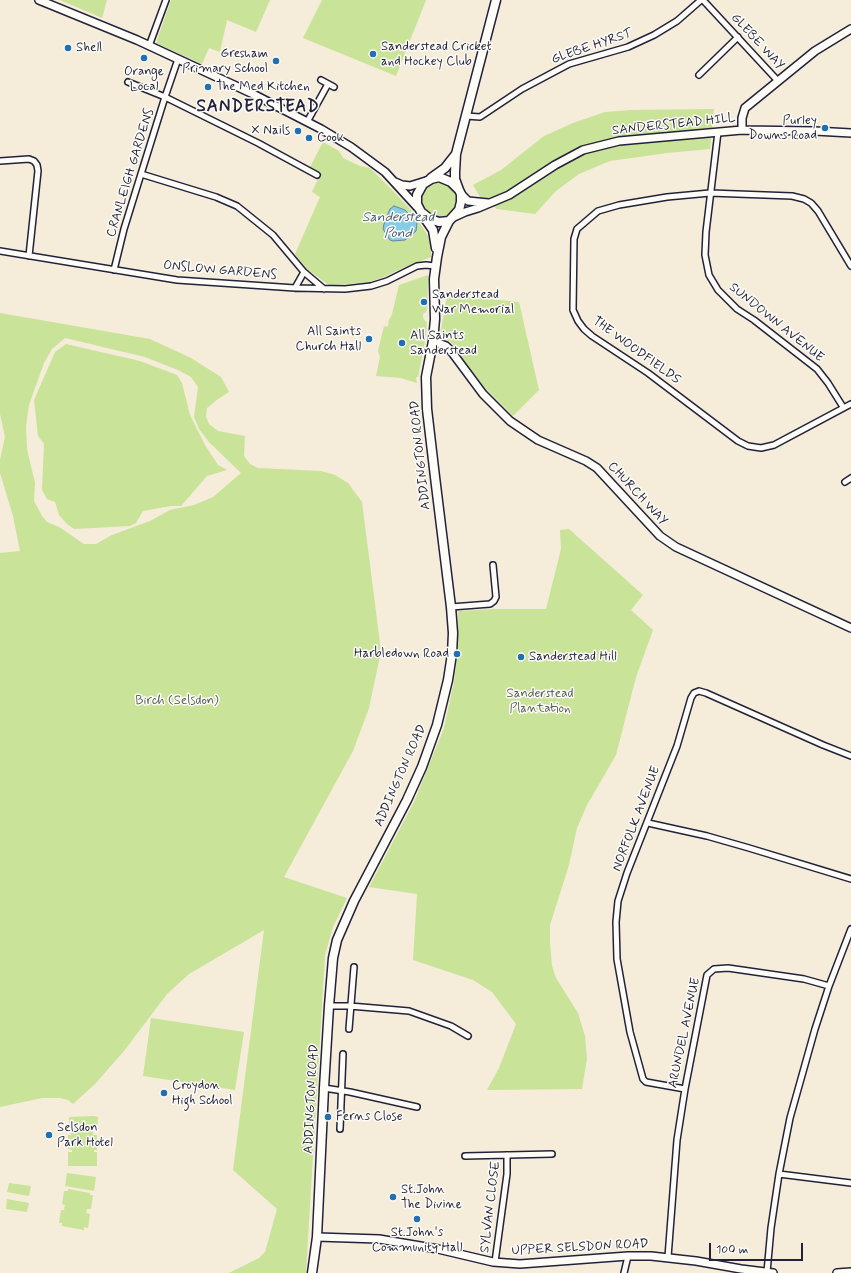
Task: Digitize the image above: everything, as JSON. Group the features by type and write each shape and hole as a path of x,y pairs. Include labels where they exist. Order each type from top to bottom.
{"main road":[{"path":"39,0 149,46 252,93 307,122 351,147 378,168 392,180 430,219 435,221 451,219"},
{"path":"436,257 441,237 451,219 461,206 460,192 454,172 456,154 496,0"},
{"path":"742,130 742,118 745,108 814,51 851,29"},
{"name":"SANDERSTEAD HILL","path":"451,219 509,195 555,165 583,150 619,141 742,130 851,133"},
{"path":"436,257 434,234 431,226 420,210 416,199 422,184 445,168 456,154"},
{"path":"392,180 407,186 413,186 439,177 451,182 460,192"},
{"name":"SANDERSTEAD HILL","path":"460,192 468,201 491,203"},
{"name":"ADDINGTON ROAD","path":"312,1273 317,1237 324,1088 333,958 339,934 354,901 407,800 422,767 437,726 448,680 452,654 453,633 451,607 427,409 426,377 433,341 436,257"},
{"name":"CHURCH WAY","path":"433,341 446,346 451,351 483,394 510,421 538,440 586,460 597,468 660,536 676,547 850,626"},
{"name":"UPPER SELSDON ROAD","path":"317,1237 379,1239 438,1249 495,1262 520,1264 628,1256 668,1257 741,1271 773,1273"},
{"path":"837,1273 851,1272"}],"street":[{"path":"149,46 166,0"},
{"name":"GLEBE HYRST","path":"466,116 480,117 522,89 569,64 628,47 654,35 677,21 702,0"},
{"name":"GLEBE WAY","path":"702,0 778,81"},
{"path":"699,75 738,37"},
{"name":"CRANLEIGH GARDENS","path":"114,270 124,229 178,60"},
{"path":"321,80 334,87"},
{"path":"128,82 165,97 317,174"},
{"path":"307,122 328,84"},
{"name":"SUNDOWN AVENUE","path":"718,132 706,232 705,255 709,275 718,290 737,309 754,320 817,369 843,407"},
{"path":"0,161 29,159 34,161 37,165 38,171 29,256"},
{"path":"141,174 216,196 237,206 274,235 304,272 324,289"},
{"name":"THE WOODFIELDS","path":"851,266 818,211 804,198 792,196 710,193 667,197 619,205 598,211 585,221 578,229 574,240 573,310 584,329 592,336 648,373 738,441 748,446 761,448 774,445 851,404"},
{"name":"ONSLOW GARDENS","path":"0,251 177,280 295,288 345,289 371,286 387,281 417,266 435,266"},
{"path":"295,288 304,272"},
{"path":"845,482 851,478"},
{"path":"451,607 490,604 494,601 496,597 493,565"},
{"name":"NORFOLK AVENUE","path":"685,1089 646,1082 643,1079 630,1032 617,959 616,922 618,901 627,873 648,823 677,746 691,698 694,693 699,691 851,756"},
{"path":"648,823 742,846 851,878"},
{"path":"767,1272 771,1228 779,1174 790,1118 803,1070 830,986 851,929"},
{"path":"349,1029 354,966"},
{"name":"ARUNDEL AVENUE","path":"668,1257 677,1140 685,1089 707,975 714,970 728,968 804,979 830,986"},
{"path":"329,1006 350,1006 409,1011 451,1026 468,1036"},
{"path":"340,1129 340,1091 343,1054"},
{"path":"324,1088 418,1107"},
{"name":"SYLVAN CLOSE","path":"465,1156 552,1154"},
{"name":"SYLVAN CLOSE","path":"495,1262 507,1174 508,1155"},
{"path":"779,1174 851,1183"},
{"path":"624,1273 628,1256"}],"green space":[{"path":"60,0 107,0 102,18"},
{"path":"171,0 270,0 256,32 227,20 220,52 209,48 202,64 156,43"},
{"name":"Sanderstead Cricket and Hockey Club","path":"322,0 426,0 396,76 303,38"},
{"path":"714,109 710,149 610,161 579,174 556,191 535,214 497,209 480,197 473,185 501,170 544,136 573,123 605,112 631,110"},
{"path":"323,142 339,151 343,158 360,166 370,168 411,210 428,236 431,246 431,257 369,282 330,286 307,269 295,254 320,197 312,192 321,173 310,167"},
{"path":"439,183 451,188 456,200 451,212 439,217 427,212 422,200 427,188"},
{"path":"428,275 427,311 423,314 424,320 427,322 426,336 418,377 416,377 417,383 401,378 376,376 380,357 378,351 384,326 387,327 389,323 388,322 392,314 399,285"},
{"path":"447,295 519,302 539,390 513,416 487,390 451,342 440,336"},
{"name":"Birch (Selsdon)","path":"0,313 150,339 191,358 221,377 229,392 207,408 206,417 209,424 218,431 245,436 244,456 250,464 258,468 321,471 335,475 348,483 362,502 381,651 369,708 353,751 284,877 347,898 333,927 325,955 306,1273 229,1273 259,1258 265,1252 277,1209 233,1170 264,930 189,974 167,994 124,1051 95,1084 73,1104 68,1100 60,1098 42,1098 0,1107 0,553 20,551 13,516 0,473 0,460 5,437 0,414","holes":["65,338 145,357 178,370 191,377 198,387 194,417 199,429 209,442 241,473 213,497 194,505 170,510 150,521 112,535 96,544 84,544 59,527 47,522 34,501 35,483 27,449 26,426 29,405 44,363 52,349"]},
{"path":"66,344 140,361 177,375 182,383 190,415 205,445 218,465 227,470 207,476 181,506 171,506 143,511 136,523 130,526 74,529 67,524 59,515 55,502 47,499 42,490 44,444 38,436 34,400 55,352"},
{"name":"Sanderstead Plantation","path":"569,529 643,595 631,610 653,630 636,677 616,755 587,805 577,828 569,865 550,925 552,966 556,978 578,1013 585,1036 587,1059 582,1089 487,1090 499,1068 516,1024 492,992 473,980 413,960 417,894 369,887 414,802 444,728 454,682 458,651 458,611 546,609 561,549 560,530"},
{"path":"151,1018 244,1032 235,1090 143,1076"},
{"path":"69,1117 98,1117 97,1131 93,1131 93,1135 97,1135 97,1150 94,1150 94,1152 97,1152 97,1166 68,1166 68,1152 72,1152 72,1150 68,1149 68,1135 71,1135 71,1131 69,1131"},
{"path":"67,1173 96,1177 94,1191 65,1186"},
{"path":"9,1183 31,1186 29,1196 7,1192"},
{"path":"68,1189 90,1193 90,1195 93,1195 91,1209 87,1209 86,1213 90,1214 88,1228 84,1227 84,1230 62,1226 62,1223 59,1223 61,1210 64,1210 65,1205 62,1204 64,1191 68,1191"},
{"path":"7,1199 29,1203 27,1212 6,1209"}],"water":[{"name":"Sanderstead Pond","path":"394,206 405,210 417,223 416,231 405,240 390,240 383,229 390,209"}],"place":[{"name":"Shell","path":"68,48"},
{"name":"Sanderstead Cricket and Hockey Club","path":"373,54"},
{"name":"Orange Local","path":"144,58"},
{"name":"Gresham Primary School","path":"276,61"},
{"name":"The Med Kitchen","path":"208,87"},
{"name":"Purley Downs Road","path":"825,128"},
{"name":"X Nails","path":"298,131"},
{"name":"Cook","path":"309,138"},
{"name":"Sanderstead War Memorial","path":"424,302"},
{"name":"All Saints Church Hall","path":"369,339"},
{"name":"All Saints Sanderstead","path":"402,343"},
{"name":"Harbledown Road","path":"457,654"},
{"name":"Sanderstead Hill","path":"521,657"},
{"name":"Croydon High School","path":"164,1093"},
{"name":"Ferns Close","path":"328,1117"},
{"name":"Selsdon Park Hotel","path":"49,1135"},
{"name":"St.John The Divine","path":"393,1197"},
{"name":"St.John's Community Hall","path":"417,1219"}],"district":[{"name":"SANDERSTEAD","path":"258,107"}]}
